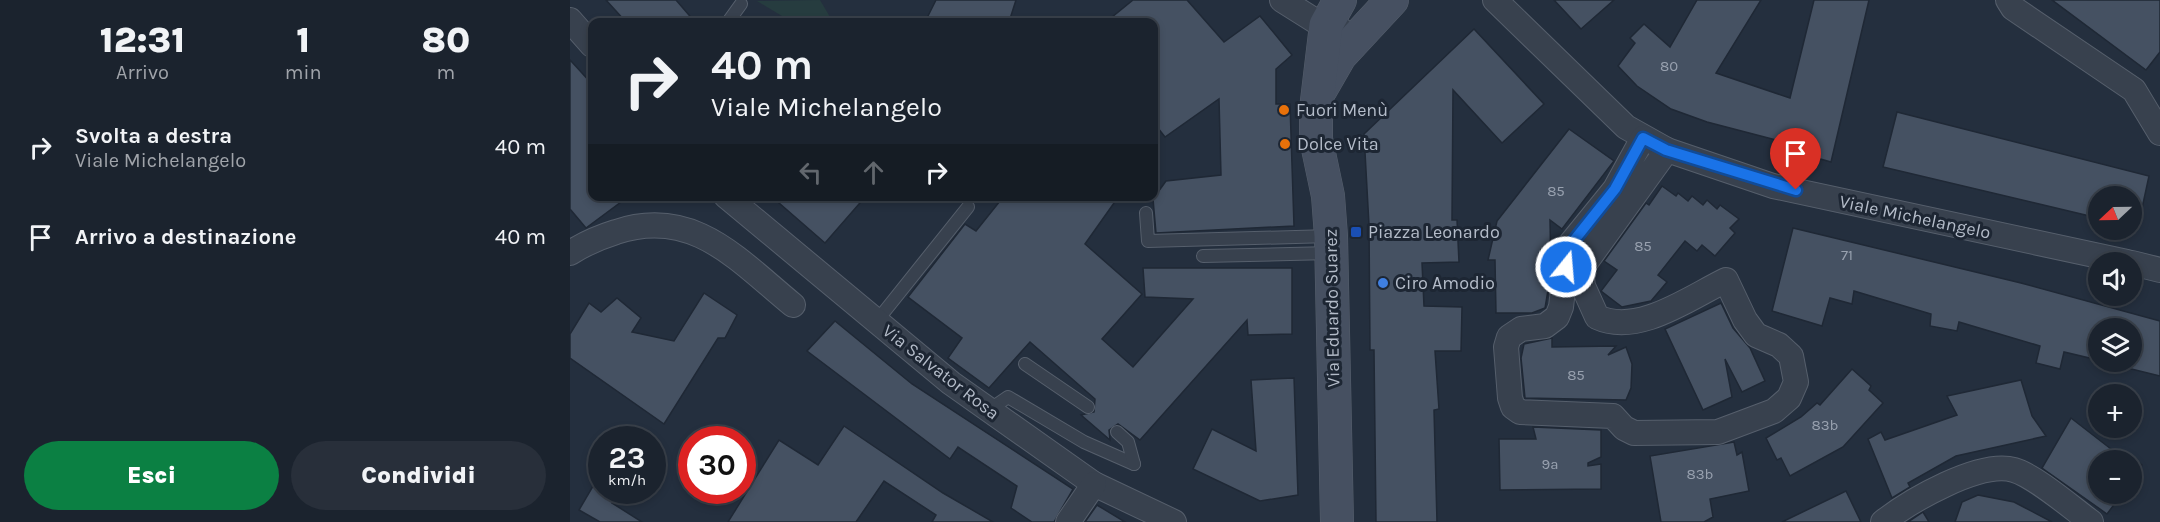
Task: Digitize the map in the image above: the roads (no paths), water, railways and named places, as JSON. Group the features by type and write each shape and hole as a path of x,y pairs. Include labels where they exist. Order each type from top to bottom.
{"street":[{"path":"1282,0 1317,22 1333,12"},
{"path":"1317,96 1340,56 1392,0"},
{"path":"2008,0 2013,8 2134,90 2160,133"},
{"name":"Viale Michelangelo","path":"1502,4 1618,119 1643,138 1666,150 1773,186 2088,254"},
{"path":"1333,12 1359,36"},
{"path":"1317,96 1333,12"},
{"path":"570,20 588,40"},
{"name":"Via Eduardo Suarez","path":"1317,96 1316,139 1328,196 1331,244 1336,518"},
{"path":"1643,138 1615,189 1568,248 1561,308 1557,317 1545,326 1521,329 1509,337 1506,347 1510,398 1513,407 1521,412 1613,416 1624,428 1634,433 1718,432 1774,411 1789,398 1796,382 1791,356 1779,345 1756,335 1745,320 1726,280 1645,320 1609,323 1597,317 1583,285 1581,269 1666,150"},
{"name":"Via Salvator Rosa","path":"732,201 951,383 1094,484 1174,522"},
{"path":"570,253 604,236 637,225 663,224 691,230 723,248 793,305"},
{"path":"2142,266 2160,270"},
{"path":"1883,522 1959,477 1984,470 2013,469 2091,522"},
{"path":"1068,522 1094,484"}],"lane":[{"path":"731,18 741,4"},
{"path":"876,322 968,207"},
{"path":"1146,213 1148,241 1331,244"},
{"path":"1203,256 1331,244"},
{"path":"1025,364 1088,407"},
{"path":"989,410 1008,398 1084,442 1134,464 1128,442 1117,432"}],"place":[{"name":"Fuori Menù","path":"1284,110"},
{"name":"Dolce Vita","path":"1285,144"},
{"name":"Piazza Leonardo","path":"1356,232"},
{"name":"Ciro Amodio","path":"1383,283"}]}
